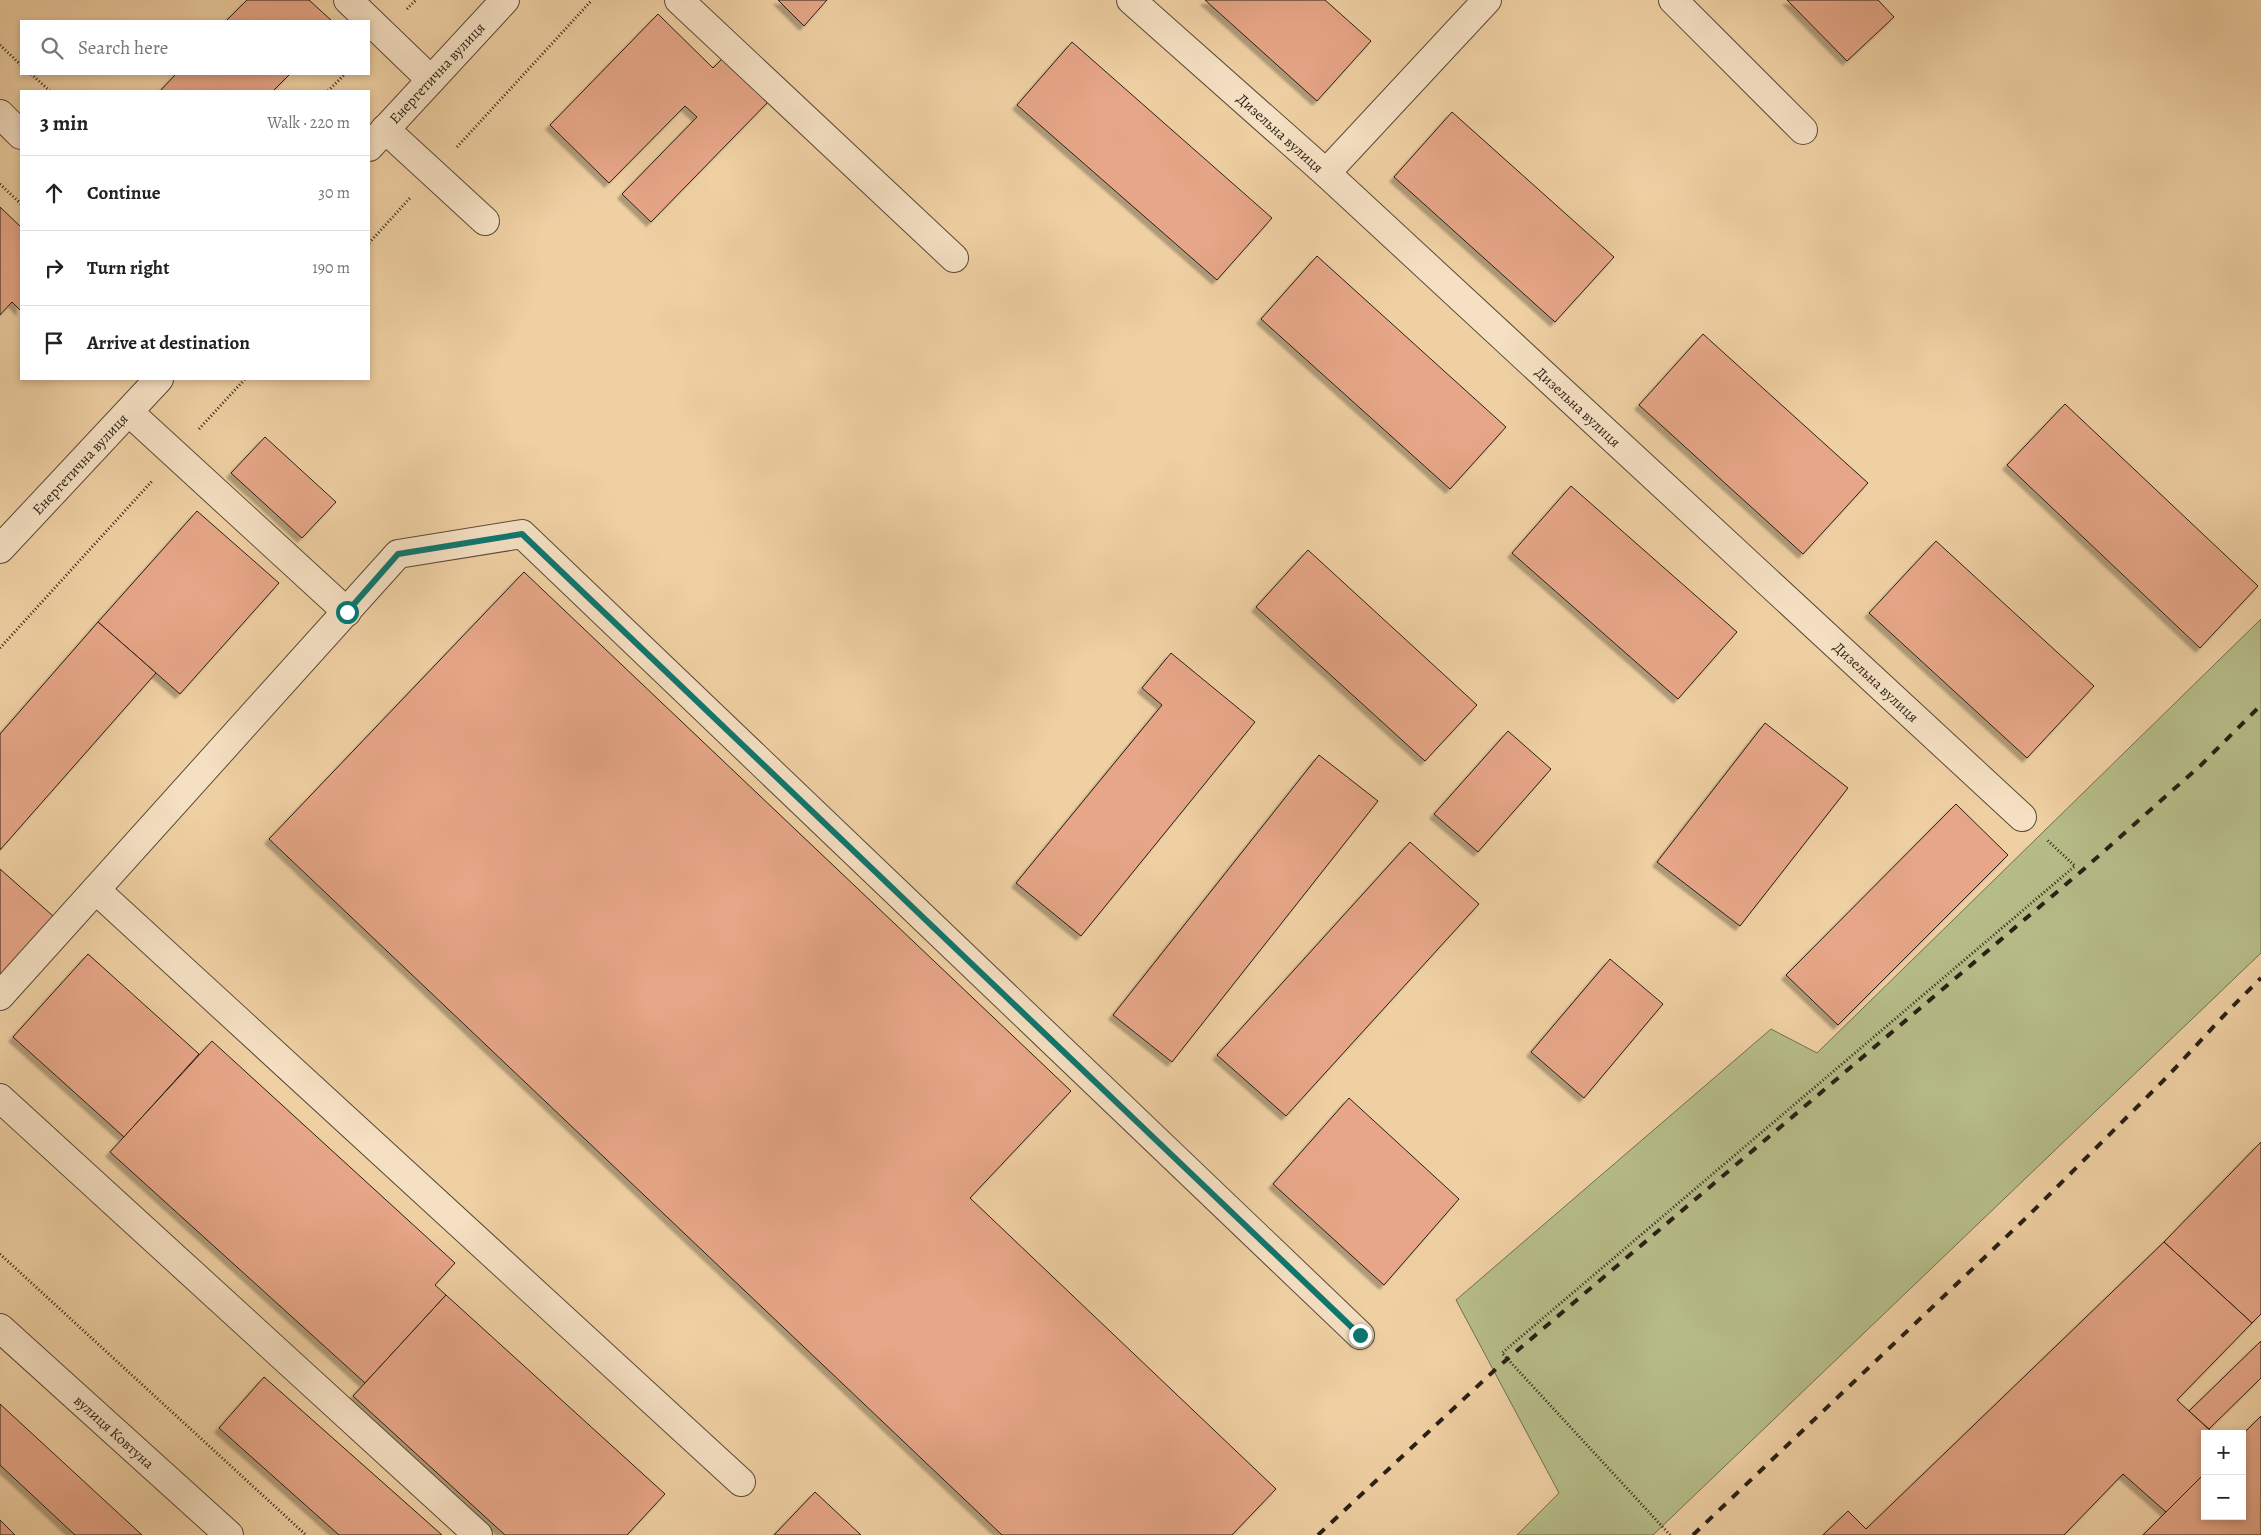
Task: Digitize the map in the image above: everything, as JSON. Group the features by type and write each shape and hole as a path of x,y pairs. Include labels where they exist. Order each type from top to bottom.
{"street":[{"path":"348,0 369,20"},
{"name":"Енергетична вулиця","path":"377,138 505,0"},
{"path":"679,0 954,258"},
{"name":"Дизельна вулиця","path":"1131,0 1326,173 2022,817"},
{"path":"1326,173 1487,0"},
{"path":"1673,0 1803,130"},
{"path":"370,21 431,80"},
{"path":"1,116 20,134"},
{"path":"377,138 433,173 485,221"},
{"name":"Енергетична вулиця","path":"0,549 158,380"},
{"path":"129,412 347,612"},
{"path":"0,996 398,554 522,534 1360,1335"},
{"path":"96,890 741,1482"},
{"path":"0,1098 478,1535"},
{"name":"вулиця Ковтуна","path":"0,1328 229,1535"}],"path":[{"path":"370,242 592,0"},
{"path":"0,45 20,64"},
{"path":"32,75 49,90"},
{"path":"329,90 344,75"},
{"path":"0,184 20,203"},
{"path":"0,648 244,380"},
{"path":"1670,1535 1502,1354 2075,866 2022,817"},
{"path":"0,1254 306,1535"}],"green space":[{"path":"2261,619 2261,953 1653,1535 1517,1535 1559,1493 1456,1300 1771,1029 1817,1053"}],"building":[{"path":"247,0 309,0 331,20 227,20"},
{"path":"778,0 827,0 804,26"},
{"path":"1205,0 1325,0 1371,41 1317,101"},
{"path":"1787,0 1878,0 1894,17 1847,61"},
{"path":"658,14 713,68 727,54 772,98 651,222 622,194 697,117 685,106 609,183 550,125"},
{"path":"1072,42 1272,218 1217,280 1017,105"},
{"path":"175,75 289,75 274,90 161,90"},
{"path":"1452,112 1614,257 1555,322 1394,177"},
{"path":"0,207 20,226 20,310 12,302 0,315"},
{"path":"1317,256 1506,427 1450,489 1261,319"},
{"path":"1703,334 1868,483 1803,554 1639,405"},
{"path":"2065,404 2258,586 2200,648 2007,465"},
{"path":"265,437 336,502 302,538 231,473"},
{"path":"1571,486 1737,632 1678,699 1512,553"},
{"path":"197,511 279,583 180,694 98,622"},
{"path":"1936,541 2094,686 2027,758 1869,613"},
{"path":"1308,550 1477,705 1425,761 1256,607"},
{"path":"524,572 1071,1091 970,1198 1276,1489 1232,1535 1002,1535 269,839"},
{"path":"98,622 156,673 0,850 0,734"},
{"path":"1171,653 1255,722 1081,936 1016,883 1162,705 1142,688"},
{"path":"1765,723 1848,788 1740,926 1657,862"},
{"path":"1508,731 1551,769 1478,852 1434,814"},
{"path":"1319,755 1378,801 1172,1062 1113,1015"},
{"path":"1956,804 2008,855 1838,1025 1786,975"},
{"path":"1410,842 1479,904 1286,1116 1217,1055"},
{"path":"0,869 53,916 0,975"},
{"path":"88,954 199,1054 124,1137 13,1037"},
{"path":"1610,959 1663,1004 1584,1098 1531,1052"},
{"path":"212,1041 455,1263 435,1285 446,1295 365,1383 110,1152"},
{"path":"1349,1098 1459,1199 1384,1285 1273,1184"},
{"path":"2261,1142 2261,1314 2252,1323 2164,1242"},
{"path":"2164,1242 2252,1323 2177,1400 2210,1430 2201,1430 2201,1477 2166,1512 2123,1474 2064,1535 1823,1535 1848,1511 1866,1529"},
{"path":"446,1295 665,1494 627,1535 505,1535 353,1396"},
{"path":"2261,1341 2261,1378 2209,1429 2189,1411"},
{"path":"264,1377 442,1535 339,1535 219,1428"},
{"path":"0,1404 142,1535 75,1535 0,1465"},
{"path":"2261,1416 2261,1535 2143,1535 2201,1477 2201,1520 2246,1520 2246,1431"},
{"path":"815,1492 861,1535 774,1535"},
{"path":"0,1520 15,1535 0,1535"}],"railway":[{"path":"1318,1535 1498,1367 2084,869 2201,765 2261,705"},
{"path":"1693,1535 2027,1217 2166,1078 2261,978"}],"route":[{"path":"347,612 398,554 522,534 1360,1335"}]}
